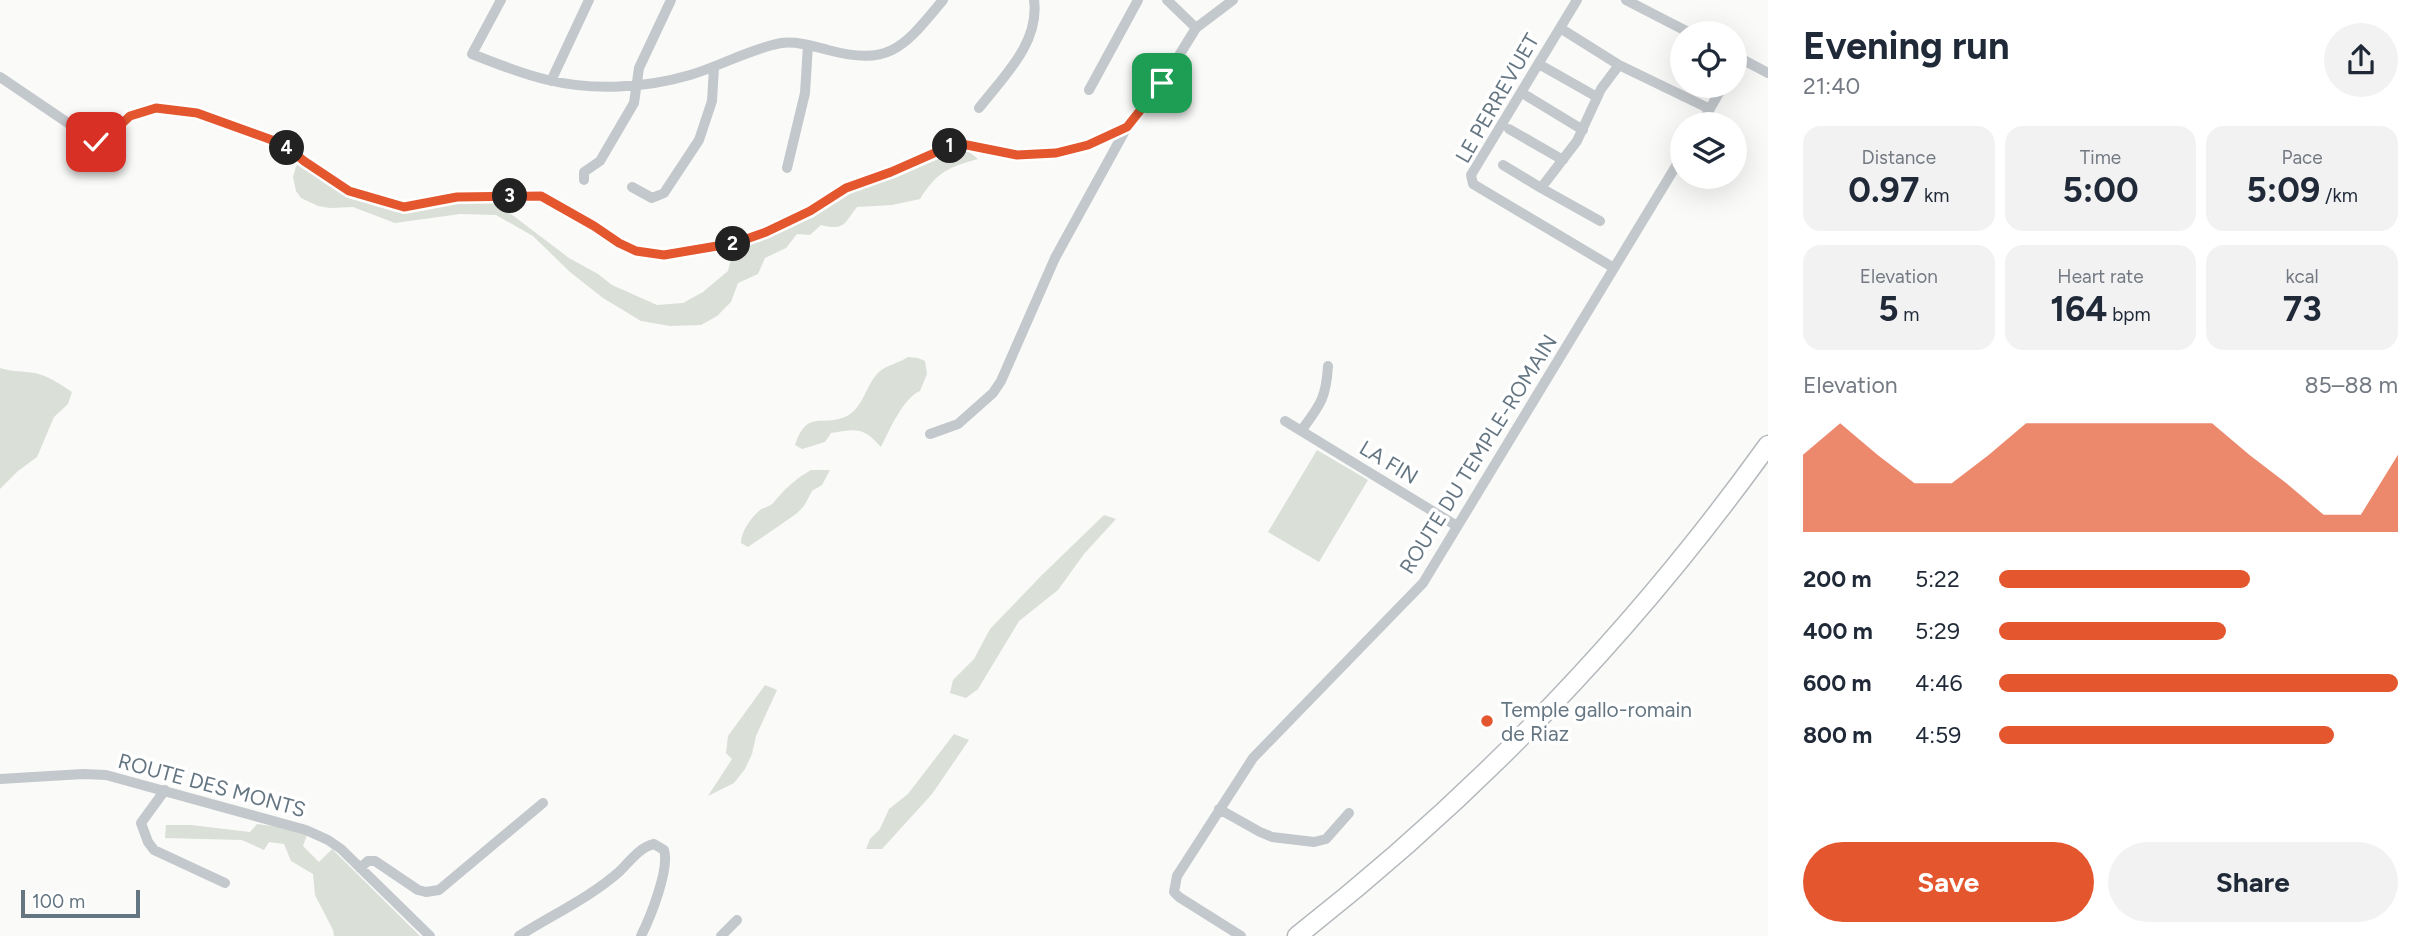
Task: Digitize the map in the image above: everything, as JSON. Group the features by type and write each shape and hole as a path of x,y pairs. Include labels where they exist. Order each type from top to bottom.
{"highway":[{"path":"1297,936 1439,817 1550,707 1611,643 1669,575 1768,445"},
{"path":"1316,936 1447,825 1558,716 1677,583 1768,465"}],"street":[{"path":"501,0 472,54 551,81 637,85 668,80 714,67 760,47 788,42 856,56 874,57 891,52 910,38 943,0"},
{"path":"551,81 589,0"},
{"path":"584,180 584,172 600,160 634,103 639,68 671,0"},
{"path":"979,108 1023,51 1031,32 1034,0"},
{"path":"1089,90 1138,0"},
{"path":"1167,0 1196,28"},
{"path":"930,433 957,424 993,393 1001,381 1055,258 1127,127 1162,83 1196,28 1233,0"},
{"name":"LE PERREVUET","path":"1577,0 1471,175 1474,184 1614,268"},
{"path":"1626,0 1670,23"},
{"path":"1560,28 1619,65 1710,109"},
{"path":"787,168 805,93 808,45"},
{"path":"1747,64 1768,73"},
{"path":"1541,188 1583,130 1597,97 1619,65"},
{"path":"632,187 652,198 664,193 699,140 712,101 714,67"},
{"path":"1544,67 1597,97"},
{"path":"0,77 96,142 103,141 130,116 156,108 197,113 283,144 349,191 404,207 457,197 541,196 619,243 636,251 664,255 735,243 766,232 810,211 846,188 957,143 1017,155 1056,153 1088,145 1127,127"},
{"path":"1527,96 1583,130"},
{"path":"1708,112 1716,98"},
{"path":"1509,128 1563,160"},
{"path":"1503,166 1600,222"},
{"name":"ROUTE DU TEMPLE-ROMAIN","path":"1241,936 1174,892 1177,876 1253,758 1423,583 1670,176"},
{"path":"1301,431 1323,401 1328,366"},
{"name":"LA FIN","path":"1285,421 1457,526"},
{"name":"ROUTE DES MONTS","path":"0,779 96,774 116,777 314,833 334,844 430,936"},
{"path":"165,790 141,823 148,842 159,853 225,883"},
{"path":"360,868 368,861 375,861 418,890 439,890 543,803"},
{"path":"1219,809 1272,837 1314,842 1326,839 1349,813"},
{"path":"519,936 597,888 641,851 654,844 664,850 666,859 652,911 641,936"},
{"path":"722,936 737,920"}],"shaded area":[{"path":"955,144 978,159 944,172 920,199 892,205 857,207 843,225 821,225 810,235 797,234 786,248 765,258 758,274 738,283 731,302 717,316 701,325 670,326 641,321 603,298 570,272 533,236 496,215 460,214 395,223 353,207 318,206 301,198 296,191 293,177 296,166 304,161 350,192 404,207 486,195 569,258 612,285 657,305 683,303 703,292 728,271 735,243 844,190"},
{"path":"908,357 925,361 927,374 920,391 902,408 881,447 869,435 853,430 831,433 825,442 802,449 795,445 810,423 838,419 853,412 879,372"},
{"path":"0,368 40,374 72,392 68,404 54,417 37,457 0,489"},
{"path":"1317,450 1368,480 1319,562 1268,532"},
{"path":"811,470 830,470 822,485 812,491 804,506 748,547 741,543 745,529 757,513 772,504 791,484"},
{"path":"1104,515 1116,519 1084,554 1058,590 1019,621 978,689 966,698 950,693 953,680 974,659 990,629"},
{"path":"765,685 777,690 756,736 745,769 734,783 708,796 732,759 726,753 728,736"},
{"path":"954,734 969,740 932,794 882,849 866,849 870,839 880,829 889,809 908,794"},
{"path":"257,824 294,829 307,835 303,846 319,862 332,849 420,936 334,936 315,895 313,874 291,861 284,844 269,842 264,850 242,840 165,838 166,825 250,832"}],"place":[{"name":"Temple gallo-romain de Riaz","path":"1487,721"}],"route":[{"path":"96,142 103,141 130,116 156,108 197,113 283,144 349,191 404,207 457,197 541,196 619,243 636,251 664,255 735,243 766,232 810,211 846,188 957,143 1017,155 1056,153 1088,145 1127,127 1162,83"}]}
